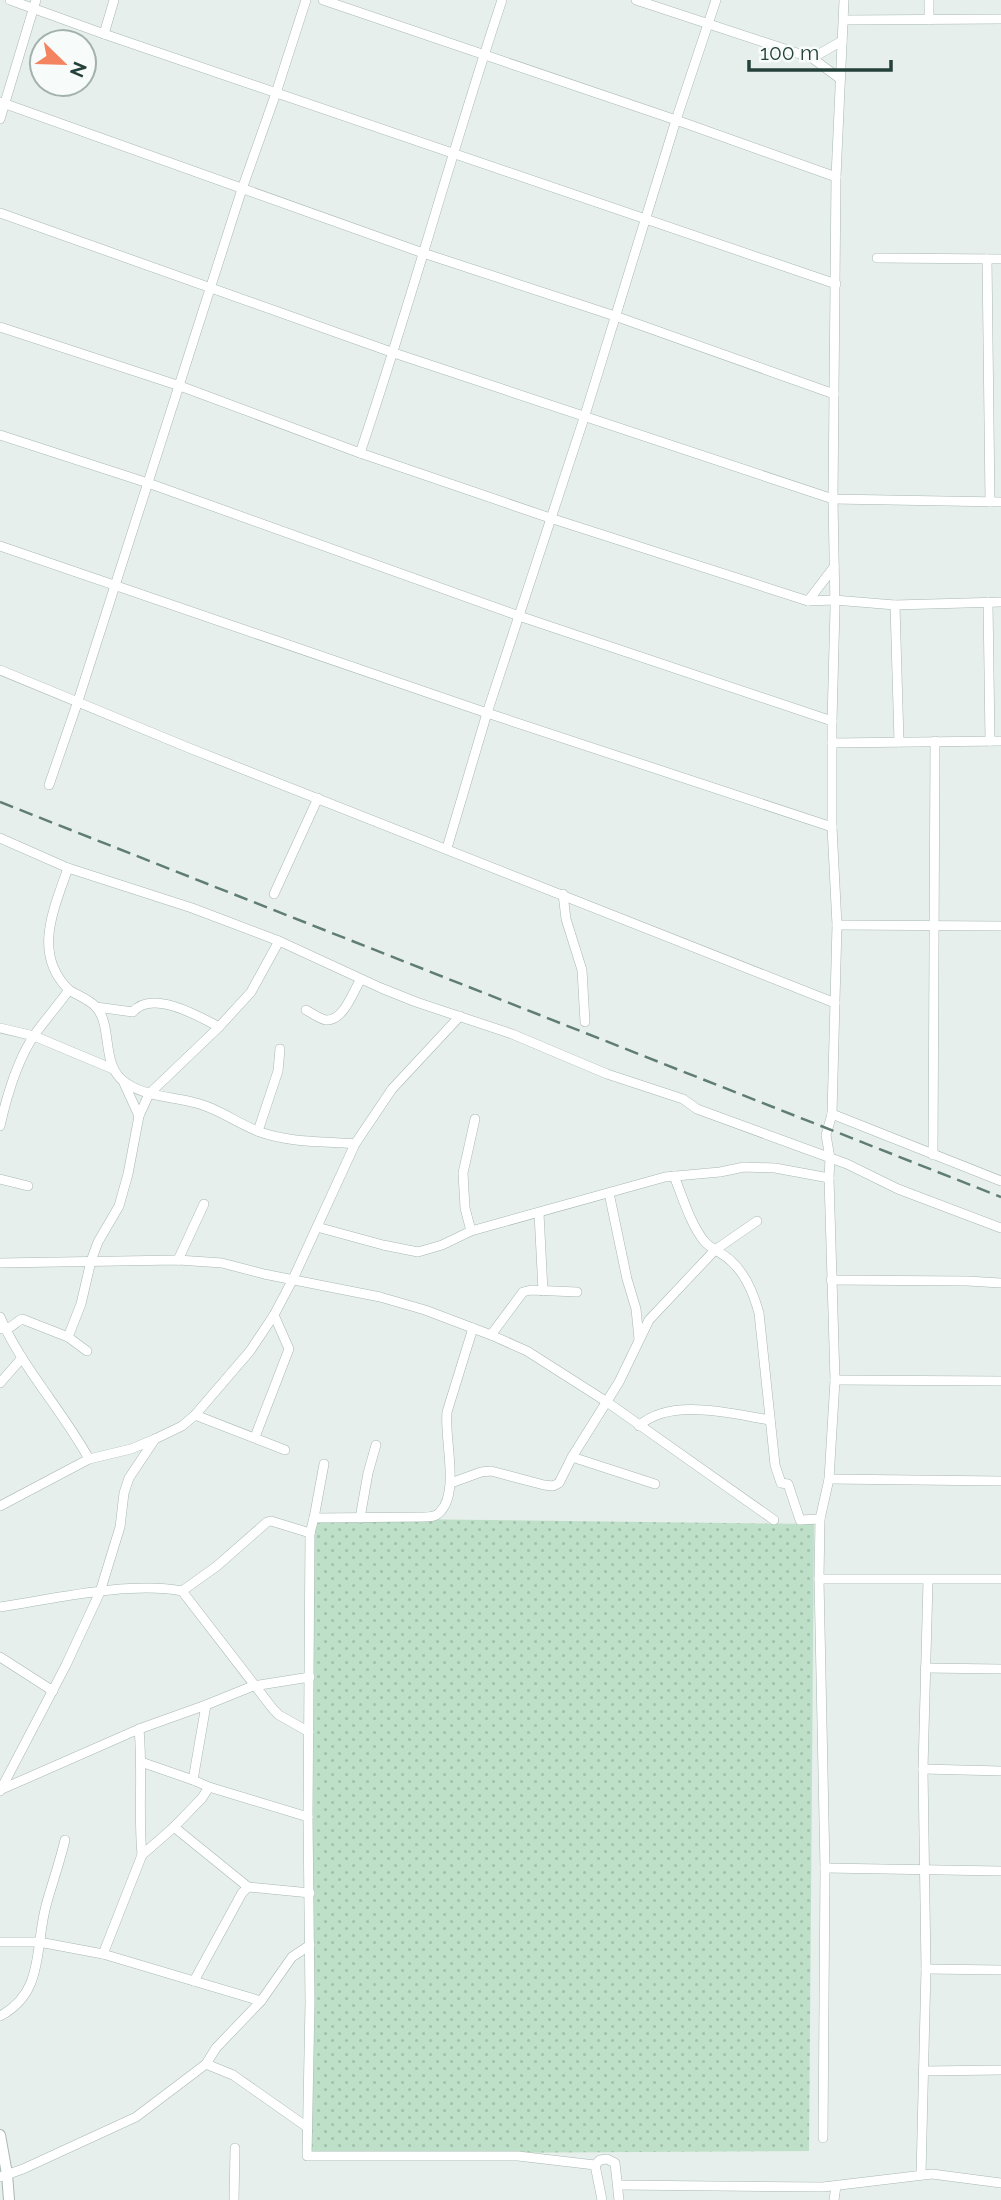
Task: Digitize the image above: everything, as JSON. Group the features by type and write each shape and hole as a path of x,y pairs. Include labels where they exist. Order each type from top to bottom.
{"street":[{"path":"10,0 35,4 104,34 835,284"},
{"path":"104,34 114,0"},
{"path":"49,785 180,386 210,286 306,0"},
{"path":"323,0 836,177"},
{"path":"360,453 394,353 502,0"},
{"path":"636,0 812,58 839,78"},
{"path":"447,848 487,713 585,415 716,0"},
{"path":"824,2138 825,1868 819,1580 820,1519 829,1479 835,1380 830,1158 826,1135 832,1114 837,925 832,827 832,499 836,177 844,0"},
{"path":"929,0 929,20"},
{"path":"0,119 35,4"},
{"path":"844,20 1001,19"},
{"path":"812,58 842,41"},
{"path":"3,103 424,253 615,316 834,394"},
{"path":"0,213 394,353 832,499 1001,502"},
{"path":"877,258 1001,259"},
{"path":"987,259 990,502"},
{"path":"0,327 180,386 360,453 550,518 808,601 834,600 895,605 1001,602"},
{"path":"0,435 148,483 519,616 832,721"},
{"path":"0,546 487,713 832,827"},
{"path":"808,601 834,566"},
{"path":"988,602 990,741"},
{"path":"895,605 899,742"},
{"path":"0,670 189,748 835,1003"},
{"path":"933,1154 935,741"},
{"path":"832,743 1001,741"},
{"path":"274,894 318,798"},
{"path":"0,838 68,868 192,908 279,941 416,1002 512,1034 607,1074 683,1099 697,1109 830,1158 898,1189 1001,1228"},
{"path":"68,868 50,926 48,950 52,968 69,990 96,1007 133,1012 144,1003 157,1003 195,1015 219,1027"},
{"path":"563,894 566,919 583,970 584,1022"},
{"path":"837,925 1001,926"},
{"path":"68,1337 81,1304 90,1261 119,1206 139,1116 149,1094 219,1027 251,992 279,941"},
{"path":"306,1010 320,1018 336,1018 361,979"},
{"path":"0,1126 18,1067 34,1036 69,990"},
{"path":"96,1007 103,1021 113,1069"},
{"path":"0,1506 89,1459 131,1449 182,1426 195,1415 250,1351 274,1315 355,1144 392,1089 460,1016"},
{"path":"0,1028 34,1036 113,1069 134,1088 149,1094 199,1103 258,1132 291,1141 355,1144"},
{"path":"258,1132 278,1071 280,1049"},
{"path":"122,1079 139,1116"},
{"path":"832,1114 1001,1181"},
{"path":"471,1231 465,1209 463,1172 475,1119"},
{"path":"317,1227 418,1252 442,1245 471,1231 674,1177 744,1167 775,1168 829,1178"},
{"path":"674,1177 702,1239 733,1263 754,1294 774,1458 781,1483 789,1484 800,1520 820,1519"},
{"path":"0,1179 28,1186"},
{"path":"609,1193 626,1279 636,1309 639,1340"},
{"path":"178,1260 204,1204"},
{"path":"540,1213 544,1291"},
{"path":"451,1483 491,1471 553,1486 559,1483 572,1457 619,1382 649,1320 715,1250 757,1221"},
{"path":"0,1264 178,1260 222,1263 425,1310 527,1351 607,1402 774,1520"},
{"path":"831,1280 1001,1283"},
{"path":"491,1335 523,1292 577,1292"},
{"path":"256,1437 289,1349 274,1315"},
{"path":"0,1317 3,1329 21,1359 71,1427 89,1459"},
{"path":"3,1329 22,1319 68,1337 87,1352"},
{"path":"314,1518 434,1516 441,1512 451,1483 447,1412 473,1328"},
{"path":"0,1383 21,1359"},
{"path":"835,1380 1001,1381"},
{"path":"639,1426 655,1414 672,1410 720,1412 771,1420"},
{"path":"195,1415 285,1450"},
{"path":"0,1791 53,1691 100,1592 120,1527 124,1493 129,1478 155,1439"},
{"path":"360,1518 376,1445"},
{"path":"572,1457 656,1484"},
{"path":"324,1464 310,1533 307,2157 518,2157 595,2165"},
{"path":"829,1479 1001,1481"},
{"path":"182,1591 217,1566 267,1522 310,1533"},
{"path":"819,1580 1001,1579"},
{"path":"921,2175 926,1969 923,1769 928,1581"},
{"path":"0,1607 100,1592 163,1588 182,1591 253,1686 279,1715 309,1732"},
{"path":"0,1657 53,1691"},
{"path":"925,1668 1001,1669"},
{"path":"0,1791 139,1729 253,1686 310,1677"},
{"path":"193,1780 206,1705"},
{"path":"103,1954 142,1854 139,1823 139,1729"},
{"path":"141,1762 209,1787 308,1817"},
{"path":"923,1769 1001,1771"},
{"path":"142,1854 174,1827 209,1787"},
{"path":"174,1827 247,1887 310,1893"},
{"path":"0,2016 14,2009 29,1990 36,1970 46,1903 65,1840"},
{"path":"825,1868 1001,1871"},
{"path":"194,1981 247,1887"},
{"path":"0,1942 39,1942 103,1954 261,2001"},
{"path":"4,2175 23,2169 76,2142 136,2117 206,2064 216,2048 261,2001 292,1957 310,1945"},
{"path":"926,1969 1001,1970"},
{"path":"206,2064 233,2075 307,2127"},
{"path":"923,2071 1001,2070"},
{"path":"0,2135 9,2200"},
{"path":"234,2200 235,2148"},
{"path":"595,2165 600,2160 607,2159 615,2164 618,2200"},
{"path":"595,2165 602,2200"},
{"path":"618,2185 823,2187 945,2174 1001,2183"},
{"path":"834,2200 836,2186"}],"green space":[{"path":"314,1518 814,1524 809,2151 312,2154"}],"railway":[{"path":"0,802 1001,1197"}]}
